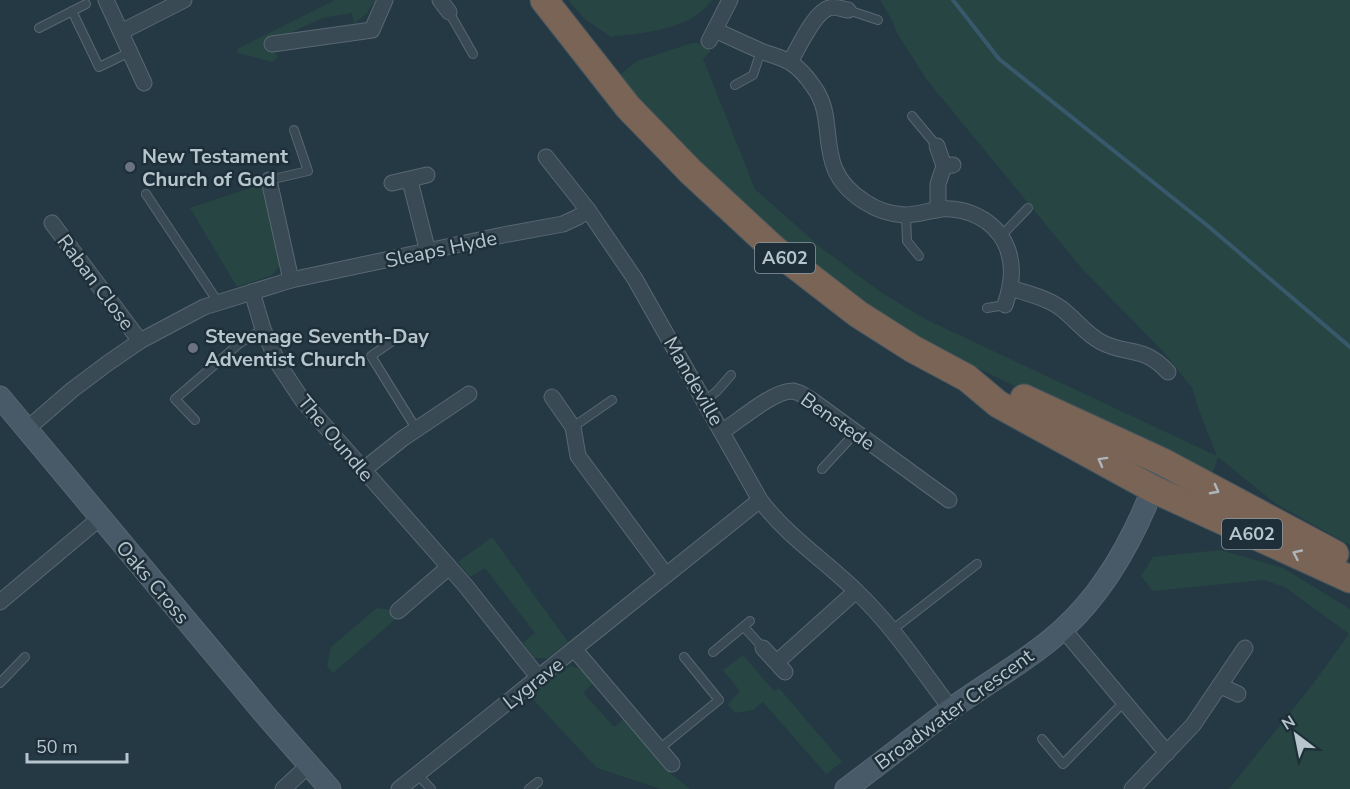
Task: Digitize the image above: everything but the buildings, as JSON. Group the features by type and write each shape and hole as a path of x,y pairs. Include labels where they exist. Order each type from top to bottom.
{"highway":[{"name":"A602","path":"544,0 628,106 690,171 774,249 858,314 913,349 967,378 998,404 1153,489 1350,579"},
{"name":"A602","path":"967,378 1008,390 1163,462 1334,553 1350,566"}],"street":[{"path":"106,0 144,82"},
{"path":"121,32 183,0"},
{"path":"272,44 372,30 385,0"},
{"path":"730,0 712,36 790,62 815,88 823,109 830,160 840,179 855,195 873,207 892,214 906,215 951,208 968,211 987,221 1001,236 1011,261 1011,288 1005,305"},
{"path":"790,62 814,21 824,11 837,5"},
{"path":"937,146 948,166 938,184 938,210"},
{"name":"Mandeville","path":"546,157 588,210 635,279 760,500 779,524 856,591 892,630 951,709"},
{"path":"392,183 410,181 427,175"},
{"path":"269,180 291,280"},
{"path":"410,181 428,252"},
{"name":"Sleaps Hyde","path":"27,429 91,375 140,341 170,323 218,302 291,280 562,224 588,210"},
{"name":"Raban Close","path":"52,223 140,341"},
{"path":"1011,288 1055,304 1093,338 1109,346 1146,354 1160,363 1168,372"},
{"name":"The Oundle","path":"252,292 263,330 279,365 298,394 362,471 449,567 539,678"},
{"name":"Benstede","path":"723,431 775,396 794,391 810,399 949,500"},
{"path":"362,471 469,394"},
{"name":"Oaks Cross","path":"0,396 100,518 330,789"},
{"path":"552,397 573,427 578,456 666,575"},
{"name":"Broadwater Crescent","path":"846,789 951,709 1020,663 1063,629 1115,566 1138,525 1163,462"},
{"name":"Lygrave","path":"399,789 760,500"},
{"path":"0,602 100,518"},
{"path":"398,611 449,567"},
{"path":"763,648 781,667 856,591"},
{"path":"1063,629 1167,753"},
{"path":"1132,789 1193,725 1245,648"},
{"path":"575,650 672,765"},
{"path":"1221,686 1238,694"},
{"path":"282,789 309,765"}],"lane":[{"path":"39,28 86,3"},
{"path":"837,5 878,20"},
{"path":"445,6 473,54"},
{"path":"72,11 99,67 130,52"},
{"path":"735,85 753,75 761,51"},
{"path":"912,116 937,146"},
{"path":"269,180 308,171 294,130"},
{"path":"146,194 218,302"},
{"path":"1001,236 1028,208"},
{"path":"906,215 907,241 919,256"},
{"path":"987,308 1005,305"},
{"path":"195,420 175,399 240,343 263,330"},
{"path":"397,338 371,356 417,430"},
{"path":"705,401 730,375"},
{"path":"573,427 612,400"},
{"path":"822,469 856,432"},
{"path":"892,630 977,564"},
{"path":"712,652 747,624 763,648"},
{"path":"0,683 25,657"},
{"path":"659,749 719,700 684,657"},
{"path":"1042,739 1063,764 1124,702"},
{"path":"418,775 431,789"},
{"path":"530,789 538,782"}],"green space":[{"path":"335,0 375,0 367,13 354,24 352,13 322,18 269,43 278,57 272,62 238,53 237,49"},
{"path":"568,0 712,0 691,18 679,24 652,31 611,37 585,19"},
{"path":"880,0 1350,0 1350,545 1276,504 1218,457 1210,480 905,333 806,265 619,84 621,74 637,61 692,43 697,43 711,51 703,59 755,189 820,247 879,291 925,319 1217,456 1193,389 1161,349 1084,271 927,80 897,33"},
{"path":"262,184 280,265 272,275 237,287 190,208"},
{"path":"492,537 568,642 548,658 534,658 523,643 535,633 485,568 470,577 458,562"},
{"path":"1220,550 1283,568 1350,609 1350,789 1229,789 1313,684 1349,634 1285,587 1263,580 1153,591 1141,576 1153,557"},
{"path":"377,608 398,611 398,617 333,673 327,666 331,647"},
{"path":"743,655 774,691 779,688 842,762 826,774 763,702 753,710 735,713 728,704 740,691 723,670"},
{"path":"572,666 581,670 593,683 583,693 614,727 626,717 666,770 690,789 661,789 597,768 529,695 560,670"}],"waterway":[{"path":"953,0 999,59 1208,226 1350,347"}],"place":[{"name":"New Testament Church of God","path":"130,167"},
{"name":"Stevenage Seventh-Day Adventist Church","path":"193,348"}]}
